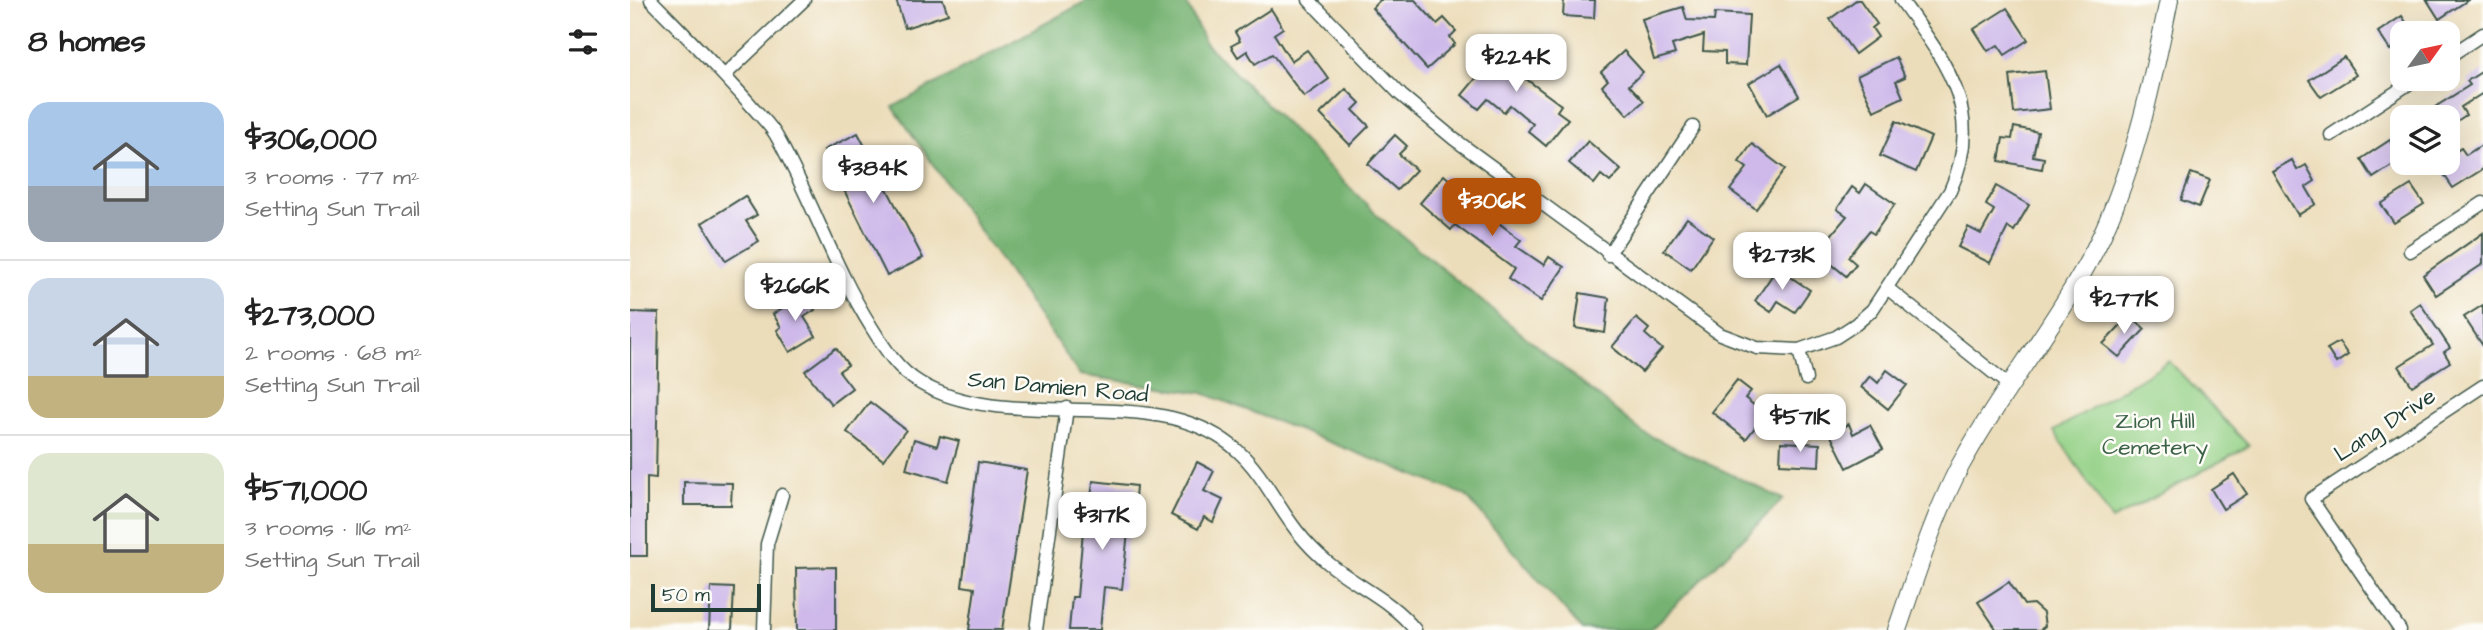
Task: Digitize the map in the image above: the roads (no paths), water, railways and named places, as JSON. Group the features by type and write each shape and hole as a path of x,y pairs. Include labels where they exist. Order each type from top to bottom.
{"main road":[{"path":"1897,630 1941,506 1960,467 2082,274 2120,193 2140,125 2169,0"}],"street":[{"name":"San Damien Road","path":"650,0 725,75 776,135 845,285 891,358 919,382 954,399 989,405 1067,408 1170,418 1211,430 1241,451 1292,524 1326,561 1404,615 1416,630"},
{"path":"725,75 804,0"},
{"path":"1309,0 1401,95 1608,255 1720,334 1756,348 1799,350 1836,337 1872,310 1950,191 1959,171 1966,136 1965,119 1953,84 1901,0"},
{"path":"2460,49 2483,34"},
{"path":"2331,135 2398,91"},
{"path":"1608,255 1693,127"},
{"path":"2410,251 2483,203"},
{"path":"1887,288 2010,386"},
{"path":"1799,350 1806,379"},
{"name":"Lang Drive","path":"2400,630 2311,499 2483,386"},
{"path":"1036,630 1067,408"},
{"path":"764,630 767,544 782,495"}],"park label":[{"name":"Zion Hill Cemetery","path":"2155,434"}]}
